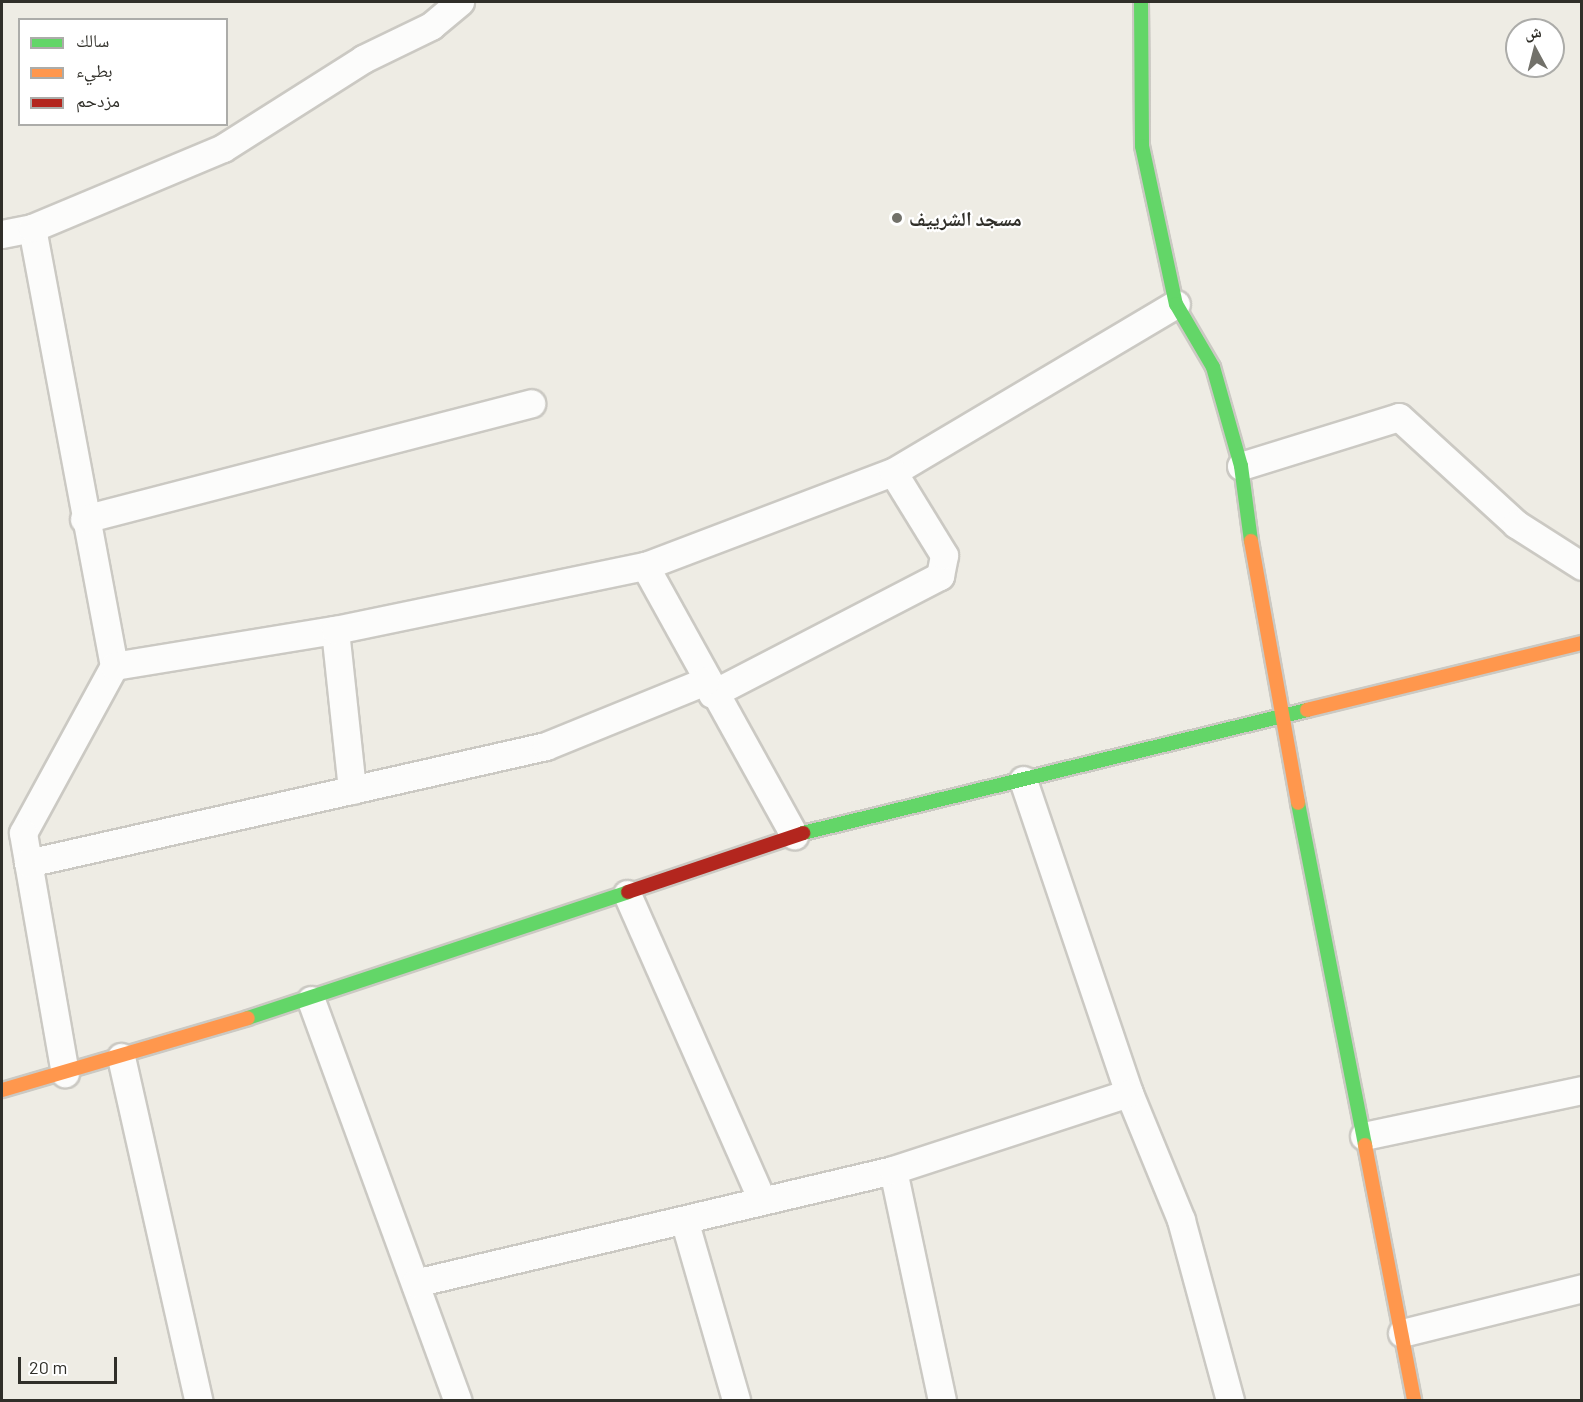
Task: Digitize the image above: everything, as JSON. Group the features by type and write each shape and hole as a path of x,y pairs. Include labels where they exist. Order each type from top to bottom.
{"street":[{"path":"2,234 32,228 223,147 363,59 431,26 460,2"},
{"path":"1141,2 1142,146 1176,304 1213,367 1241,466 1251,553 1414,1401"},
{"path":"32,228 84,519 114,666 35,806 23,833 65,1073"},
{"path":"114,666 336,630 645,566 893,472 1176,304"},
{"path":"84,519 531,403"},
{"path":"1241,466 1399,417 1516,524 1581,566"},
{"path":"28,863 546,746 708,687 940,576 944,555 893,472"},
{"path":"645,566 708,687 794,835"},
{"path":"336,630 352,790"},
{"path":"2,1090 311,1000 627,894 794,835 1581,643"},
{"path":"1023,780 1129,1093 1181,1220 1230,1401"},
{"path":"627,894 761,1198"},
{"path":"311,1000 457,1401"},
{"path":"121,1057 198,1401"},
{"path":"1364,1136 1581,1090"},
{"path":"415,1283 686,1223 761,1198 893,1170 1129,1093"},
{"path":"893,1170 942,1401"},
{"path":"686,1223 736,1401"},
{"path":"1402,1333 1581,1288"}],"traffic: fast":[{"path":"1141,2 1142,146 1176,304 1213,367 1241,466 1251,541"},
{"path":"803,833 1307,710"},
{"path":"1298,803 1365,1145"},
{"path":"248,1018 628,892"}],"traffic: slow":[{"path":"1251,541 1298,803"},
{"path":"1307,710 1582,643"},
{"path":"2,1090 248,1018"},
{"path":"1365,1145 1414,1400"}],"traffic: jam":[{"path":"628,892 803,833"}],"place":[{"name":"مسجد الشرييف","path":"897,218"}]}
